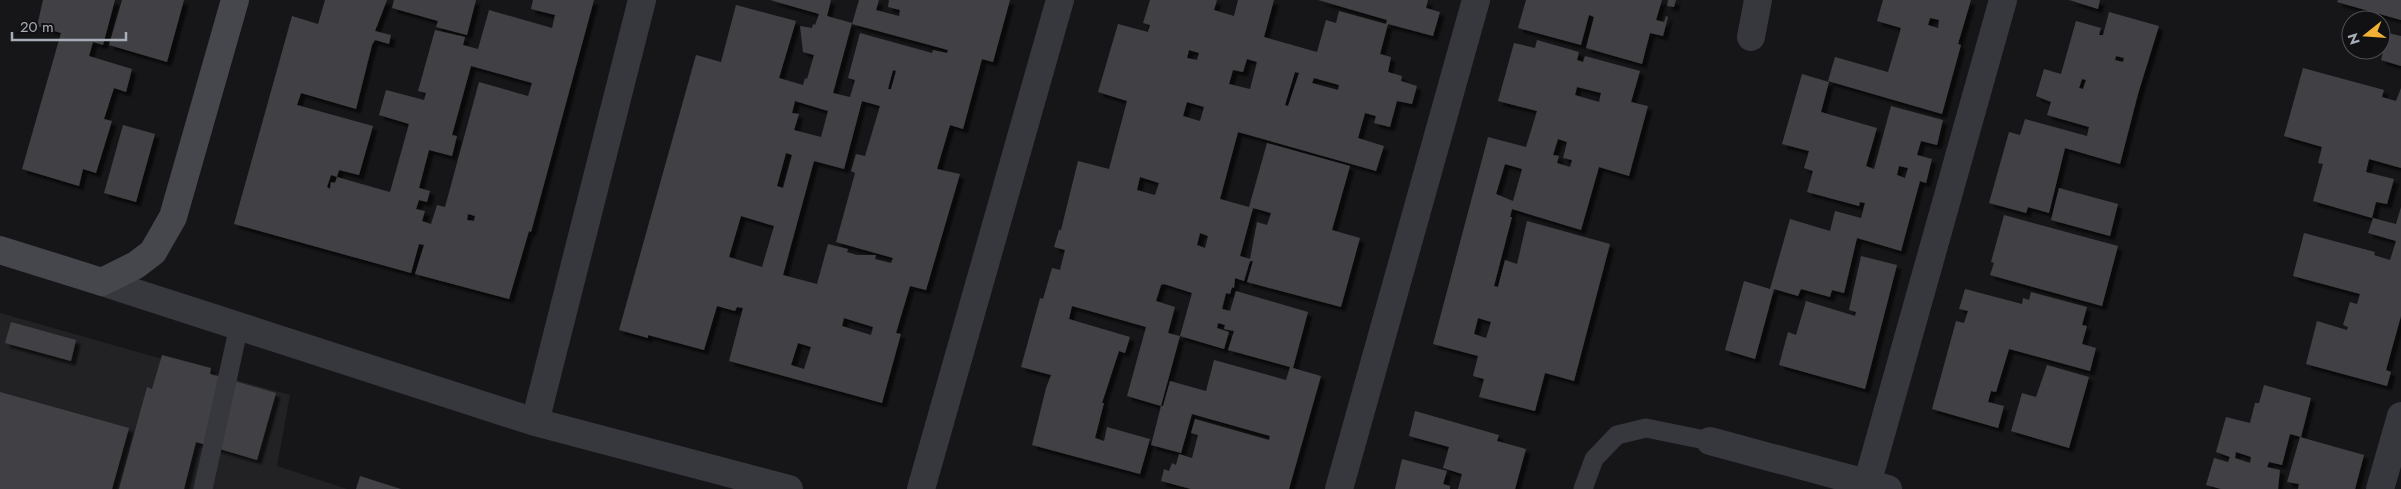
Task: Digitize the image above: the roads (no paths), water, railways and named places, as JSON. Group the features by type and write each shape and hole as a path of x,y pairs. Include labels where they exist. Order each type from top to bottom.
{"street":[{"path":"102,282 136,265 153,252 173,217 234,0"},
{"path":"535,422 642,0"},
{"path":"922,489 1060,0"},
{"path":"1338,489 1476,0"},
{"path":"1751,37 1758,0"},
{"path":"1710,441 1877,486 2003,0"},
{"path":"0,250 535,422 789,489"},
{"path":"2380,489 2401,416"}],"lane":[{"path":"203,489 239,326"},
{"path":"1583,489 1594,459 1617,435 1646,428 1710,441"}]}
